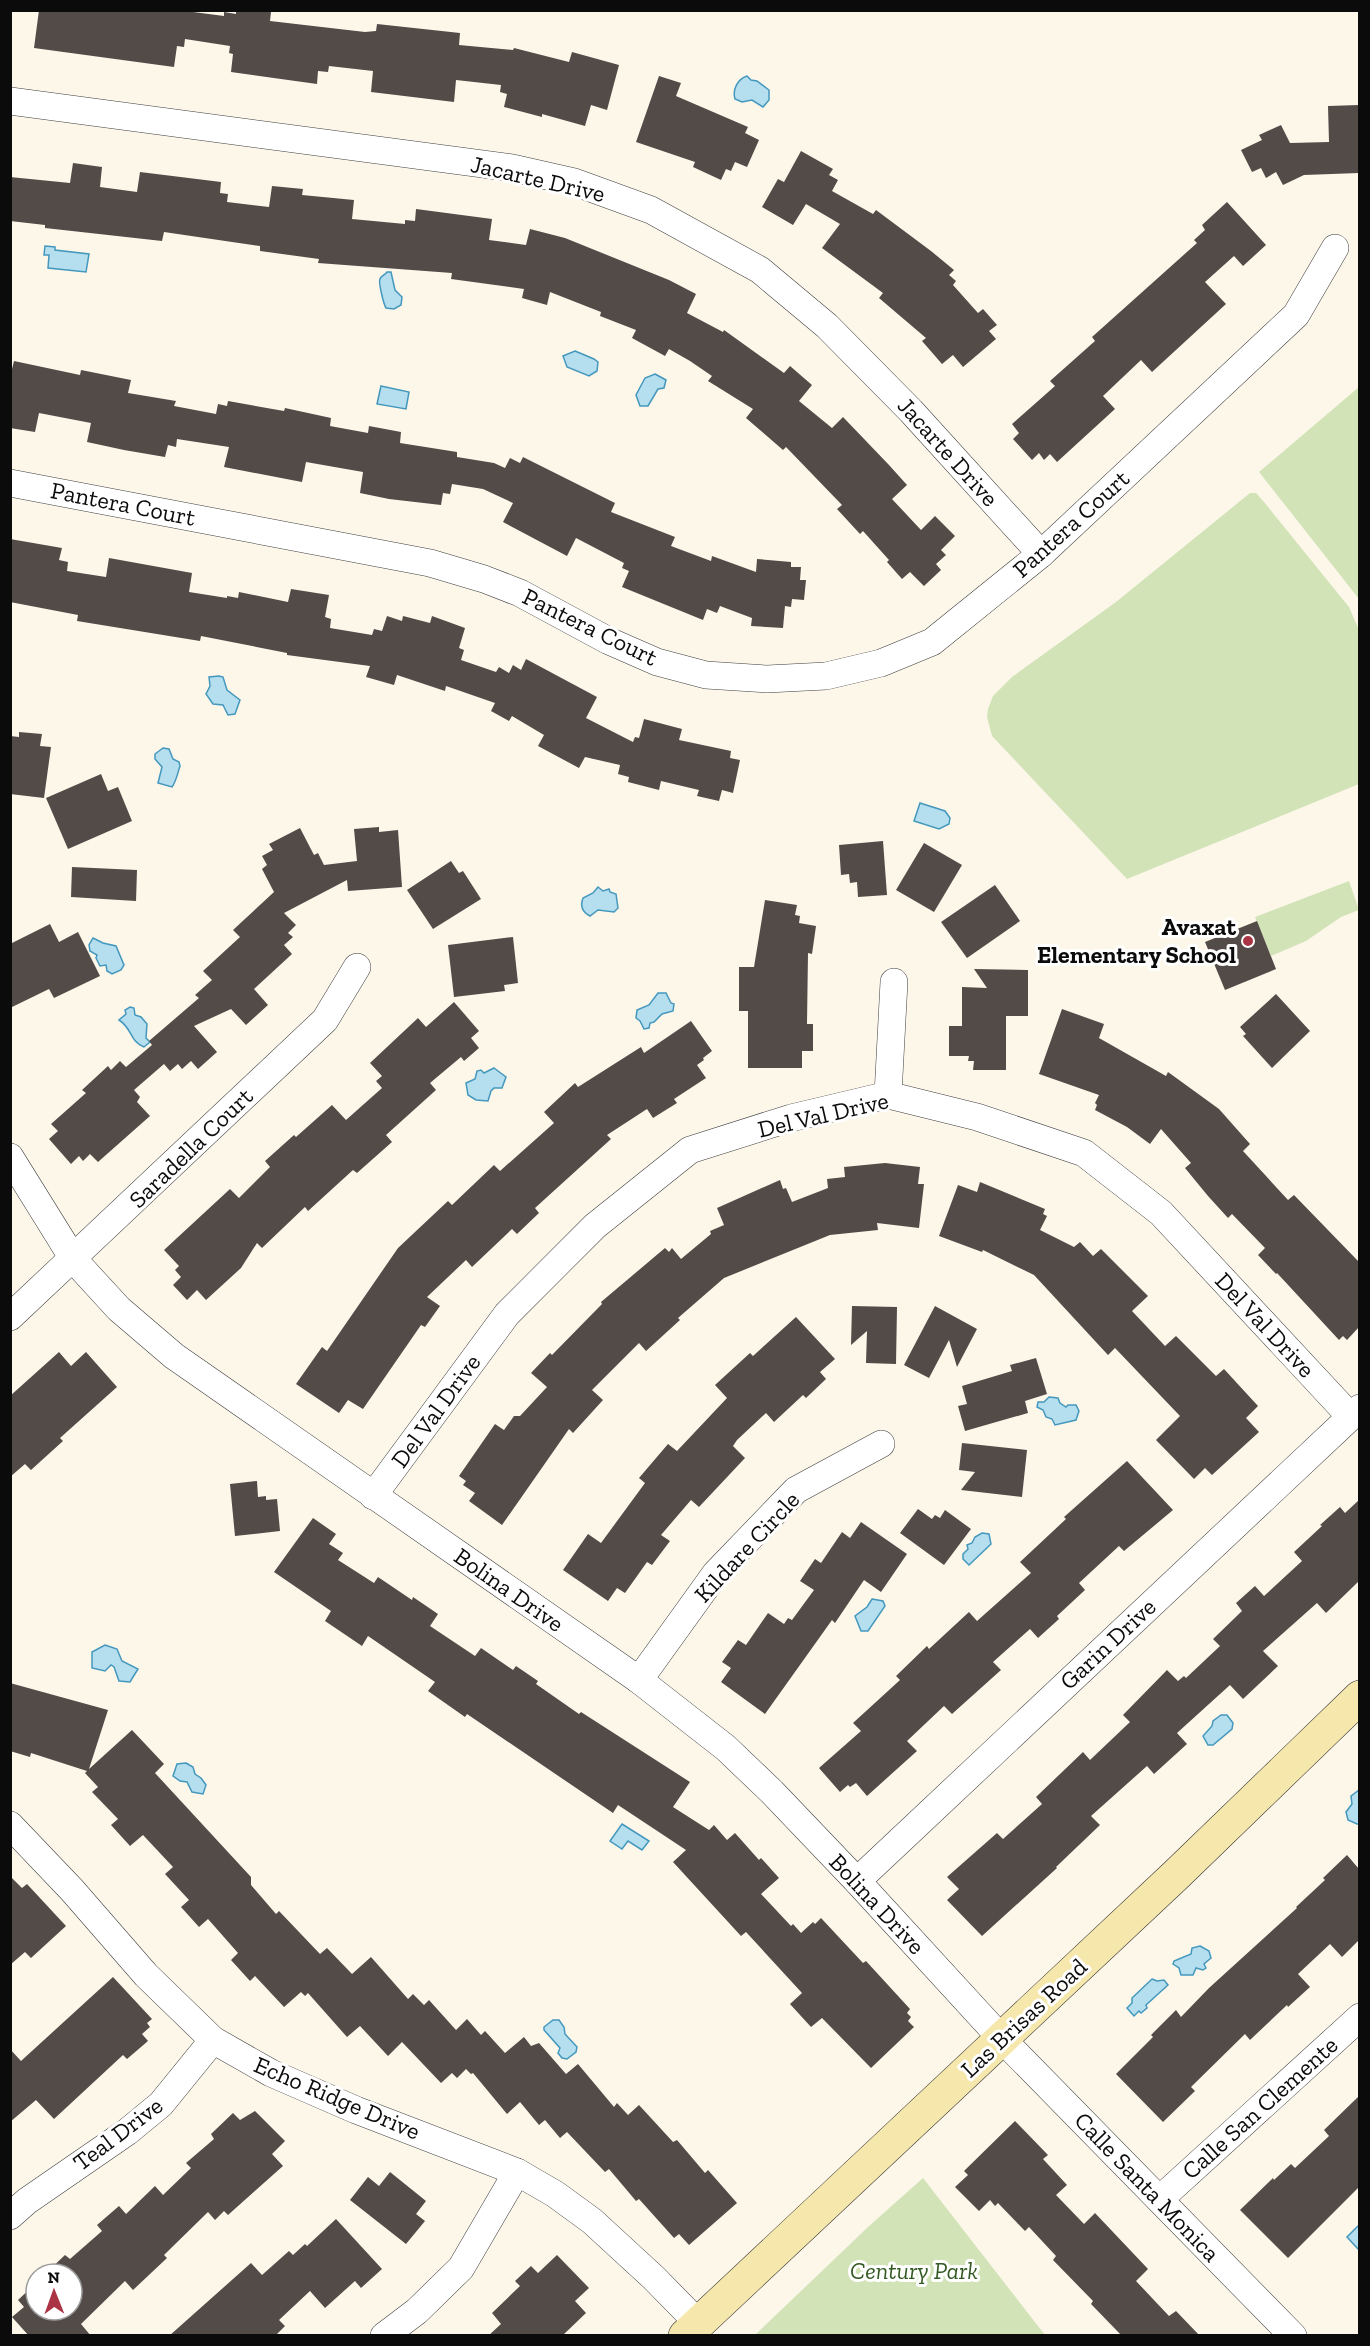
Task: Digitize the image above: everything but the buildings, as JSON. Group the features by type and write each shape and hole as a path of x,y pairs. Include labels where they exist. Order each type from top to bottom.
{"street":[{"name":"Jacarte Drive","path":"10,101 512,168 574,182 651,210 760,270 827,326 911,411 1041,554"},
{"name":"Pantera Court","path":"10,483 430,563 484,579 520,593 609,641 657,662 706,675 767,679 826,676 881,663 932,642 1041,554 1296,315 1335,248"},
{"name":"Saradella Court","path":"10,1317 74,1260 326,1020 357,967"},
{"path":"888,1095 894,982"},
{"name":"Del Val Drive","path":"373,1496 507,1314 596,1226 690,1150 791,1118 888,1095 977,1117 1084,1153 1161,1213 1355,1412"},
{"name":"Bolina Drive","path":"10,1157 74,1260 119,1309 174,1356 639,1680 726,1749 772,1792 857,1881 1001,2038"},
{"name":"Garin Drive","path":"857,1881 1355,1412"},
{"name":"Kildare Circle","path":"639,1680 716,1573 796,1490 881,1444"},
{"name":"Las Brisas Road","path":"692,2329 1176,1875 1359,1697"},
{"name":"Echo Ridge Drive","path":"10,1825 72,1890 146,1975 213,2040 271,2073 356,2110 517,2172 555,2194 592,2221 654,2278 692,2329"},
{"name":"Calle San Clemente","path":"1160,2199 1359,2017"},
{"name":"Calle Santa Monica","path":"1001,2038 1293,2336"},
{"name":"Teal Drive","path":"10,2216 27,2201 127,2132 161,2104 213,2040"},
{"path":"384,2336 417,2311 461,2268 517,2172"}],"green space":[{"path":"1359,387 1359,599 1259,472"},
{"path":"1250,493 1256,493 1264,502 1349,607 1359,630 1359,784 1127,879 992,736 987,717 988,709 993,696 1012,677 1116,602"},
{"path":"1349,881 1359,910 1341,917 1306,941 1271,956 1255,917"},
{"name":"Century Park","path":"923,2178 1045,2335 755,2335 868,2227"}],"water":[{"path":"747,76 769,90 769,100 763,107 752,100 742,102 735,99 736,85"},
{"path":"45,246 55,247 55,250 89,254 86,272 48,268 49,255 44,255"},
{"path":"387,272 391,272 395,290 402,297 401,305 394,309 386,308 380,289 380,279"},
{"path":"575,351 598,362 597,371 589,376 567,367 563,356"},
{"path":"655,374 666,380 664,388 658,389 648,406 640,406 636,395 645,378"},
{"path":"381,386 409,392 406,409 377,404"},
{"path":"209,677 223,677 227,690 240,700 235,714 228,715 223,705 213,704 206,694 210,686"},
{"path":"163,748 169,749 173,759 179,762 180,766 172,787 158,783 162,767 155,759 155,754"},
{"path":"920,803 945,811 950,818 949,824 939,829 914,821"},
{"path":"598,887 603,891 609,889 610,892 616,894 618,908 614,912 598,910 590,916 583,911 582,901"},
{"path":"93,938 116,946 124,965 121,970 112,974 107,971 106,965 100,966 97,955 90,951 89,945"},
{"path":"658,993 666,993 671,1003 674,1004 673,1011 662,1014 650,1023 649,1028 644,1029 636,1018 637,1010 649,1005"},
{"path":"130,1007 134,1008 135,1015 141,1017 147,1024 146,1038 150,1042 144,1047 136,1042 127,1027 119,1020 126,1014 125,1010"},
{"path":"494,1068 506,1077 502,1088 494,1088 488,1101 476,1100 468,1095 466,1083 475,1079 477,1071 481,1070 484,1073"},
{"path":"1049,1397 1058,1398 1060,1403 1066,1407 1076,1405 1079,1411 1076,1420 1055,1425 1052,1419 1046,1417 1043,1410 1037,1407 1038,1402 1044,1402"},
{"path":"982,1533 989,1534 991,1544 969,1565 963,1559 963,1554 968,1549 967,1545"},
{"path":"872,1599 883,1601 885,1606 868,1631 861,1631 855,1616 867,1607"},
{"path":"105,1645 117,1649 122,1661 138,1669 130,1682 119,1681 111,1665 105,1671 92,1668 92,1652"},
{"path":"1221,1715 1227,1715 1233,1723 1232,1729 1213,1745 1208,1745 1203,1736 1212,1726 1213,1721"},
{"path":"186,1763 193,1767 195,1774 206,1785 203,1794 192,1792 187,1782 180,1781 173,1776 177,1764"},
{"path":"1359,1790 1359,1824 1357,1824 1348,1820 1346,1812 1352,1804 1351,1796"},
{"path":"622,1824 649,1841 642,1850 628,1841 622,1849 610,1841"},
{"path":"1200,1946 1209,1951 1211,1958 1204,1964 1206,1968 1203,1970 1196,1968 1193,1975 1181,1975 1179,1968 1173,1964 1174,1961 1191,1954 1192,1948"},
{"path":"1152,1979 1164,1980 1168,1985 1146,2005 1147,2008 1134,2016 1127,2008 1132,2003 1132,1998"},
{"path":"553,2020 559,2020 564,2027 565,2034 577,2047 576,2052 567,2059 562,2058 558,2053 560,2048 544,2030 544,2027"},
{"path":"1359,2225 1359,2250 1347,2237"}],"place":[{"name":"Avaxat Elementary School","path":"1248,941"}]}
